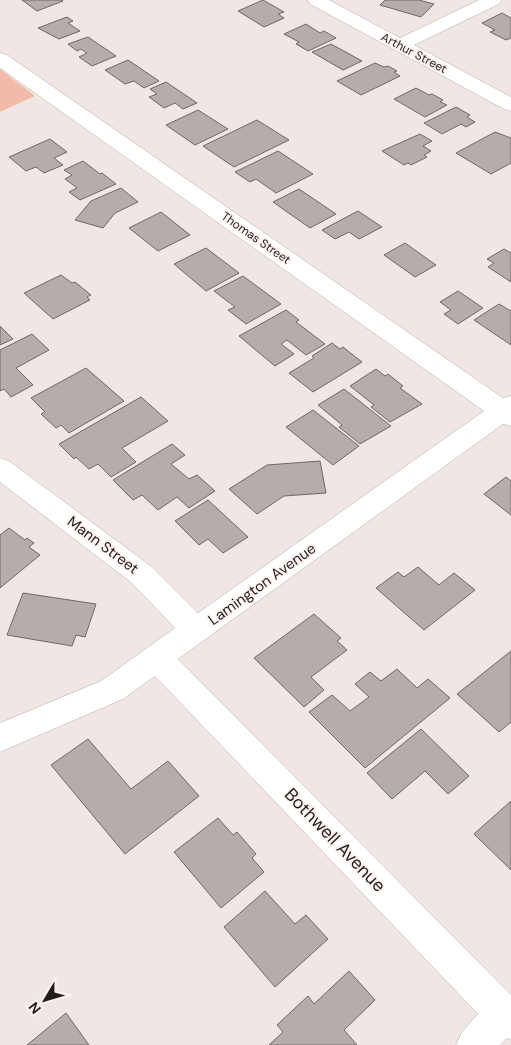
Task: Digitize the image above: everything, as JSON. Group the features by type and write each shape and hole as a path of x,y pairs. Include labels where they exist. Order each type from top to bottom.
{"street":[{"name":"Arthur Street","path":"316,0 511,105"},
{"path":"400,45 493,0"},
{"name":"Thomas Street","path":"0,59 508,411"},
{"name":"Lamington Avenue","path":"0,738 112,690 508,411"},
{"name":"Mann Street","path":"0,468 142,575 197,631"},
{"name":"Bothwell Avenue","path":"158,659 507,1018"},
{"path":"475,1045 507,1018"}],"shaded area":[{"path":"0,69 35,96 0,112"}],"building":[{"path":"22,0 62,0 63,1 37,11"},
{"path":"263,0 284,12 278,14 284,18 264,27 238,11"},
{"path":"385,0 419,0 434,4 421,17 380,5"},
{"path":"502,13 511,18 511,38 506,40 490,32 495,30 482,23"},
{"path":"67,17 73,21 68,23 80,31 59,39 38,28"},
{"path":"306,24 320,33 324,31 336,38 308,51 296,44 299,42 284,34"},
{"path":"88,37 116,56 92,66 79,57 87,53 81,49 77,51 68,44"},
{"path":"331,44 362,61 343,70 312,52"},
{"path":"128,60 159,81 144,88 134,81 125,84 105,70"},
{"path":"375,63 384,67 388,66 397,71 394,72 400,76 361,95 337,81"},
{"path":"166,82 197,103 183,109 175,103 164,108 149,97 157,94 150,89"},
{"path":"416,88 443,100 440,102 447,105 425,117 394,99"},
{"path":"456,107 470,115 467,117 475,122 466,127 461,124 442,134 424,123"},
{"path":"198,110 228,129 195,145 166,125"},
{"path":"257,120 289,140 234,167 203,146"},
{"path":"495,132 511,138 511,163 491,174 456,153"},
{"path":"420,134 432,141 423,146 431,151 424,155 427,157 411,165 408,163 404,165 382,151"},
{"path":"50,139 67,152 54,158 63,165 44,173 36,167 26,171 9,157"},
{"path":"278,151 313,174 276,193 256,179 250,182 235,172"},
{"path":"83,161 116,184 80,200 69,192 77,188 65,179 72,175 64,170"},
{"path":"121,188 138,202 115,213 103,228 75,220 91,201"},
{"path":"299,189 336,214 310,228 273,202"},
{"path":"358,211 382,227 359,239 349,232 335,239 322,230"},
{"path":"161,212 190,235 158,251 129,228"},
{"path":"405,243 436,265 415,277 384,255"},
{"path":"206,248 239,273 206,291 174,264"},
{"path":"504,249 511,253 511,282 488,267 494,263 487,259"},
{"path":"61,275 72,283 75,282 91,295 87,297 90,300 53,319 24,293"},
{"path":"243,276 281,304 246,324 228,310 235,307 214,291"},
{"path":"458,291 483,308 458,324 444,314 451,310 440,302"},
{"path":"499,304 511,311 511,345 474,320"},
{"path":"286,310 299,320 296,322 325,344 306,355 287,340 281,344 294,354 275,366 239,336"},
{"path":"0,326 13,339 0,345"},
{"path":"32,334 49,350 16,368 33,385 11,397 4,389 0,391 0,350"},
{"path":"332,343 340,349 343,347 362,362 313,392 289,373 314,358 312,356"},
{"path":"86,368 124,401 69,433 61,425 56,428 41,414 45,412 31,398"},
{"path":"376,369 385,376 388,374 403,386 400,388 422,404 390,422 371,407 374,405 350,386"},
{"path":"344,389 391,426 360,444 339,427 342,425 318,405"},
{"path":"141,397 168,421 122,448 136,462 111,477 98,464 89,469 76,457 74,459 59,444"},
{"path":"313,410 359,446 333,465 286,427"},
{"path":"172,444 185,455 171,464 189,479 197,475 215,491 189,508 177,497 158,510 142,495 133,500 113,480"},
{"path":"320,461 326,493 284,496 257,514 229,489 267,465"},
{"path":"506,477 511,481 511,515 484,494"},
{"path":"208,500 248,537 223,553 208,539 199,545 175,521"},
{"path":"9,528 25,540 27,538 34,543 29,547 40,555 0,588 0,535"},
{"path":"418,567 439,585 454,573 475,590 424,630 376,588 398,572 404,577"},
{"path":"23,593 96,604 85,637 76,635 72,646 7,635"},
{"path":"314,614 341,638 337,641 347,650 311,677 324,690 304,707 254,658"},
{"path":"511,651 511,722 499,732 457,694"},
{"path":"397,669 417,688 428,679 450,698 365,768 309,712 332,695 350,711 369,697 355,684 370,672 381,681"},
{"path":"421,729 469,776 448,794 425,771 392,799 367,773"},
{"path":"88,739 131,789 168,761 199,796 125,854 51,765"},
{"path":"511,801 511,870 474,834"},
{"path":"218,818 233,835 237,832 256,854 252,858 264,872 221,908 174,852"},
{"path":"265,891 295,924 306,915 328,939 275,987 224,927"},
{"path":"349,971 375,1000 344,1030 357,1045 269,1045 283,1032 277,1025 308,996 314,1004"},
{"path":"66,1013 89,1045 27,1045"}]}
